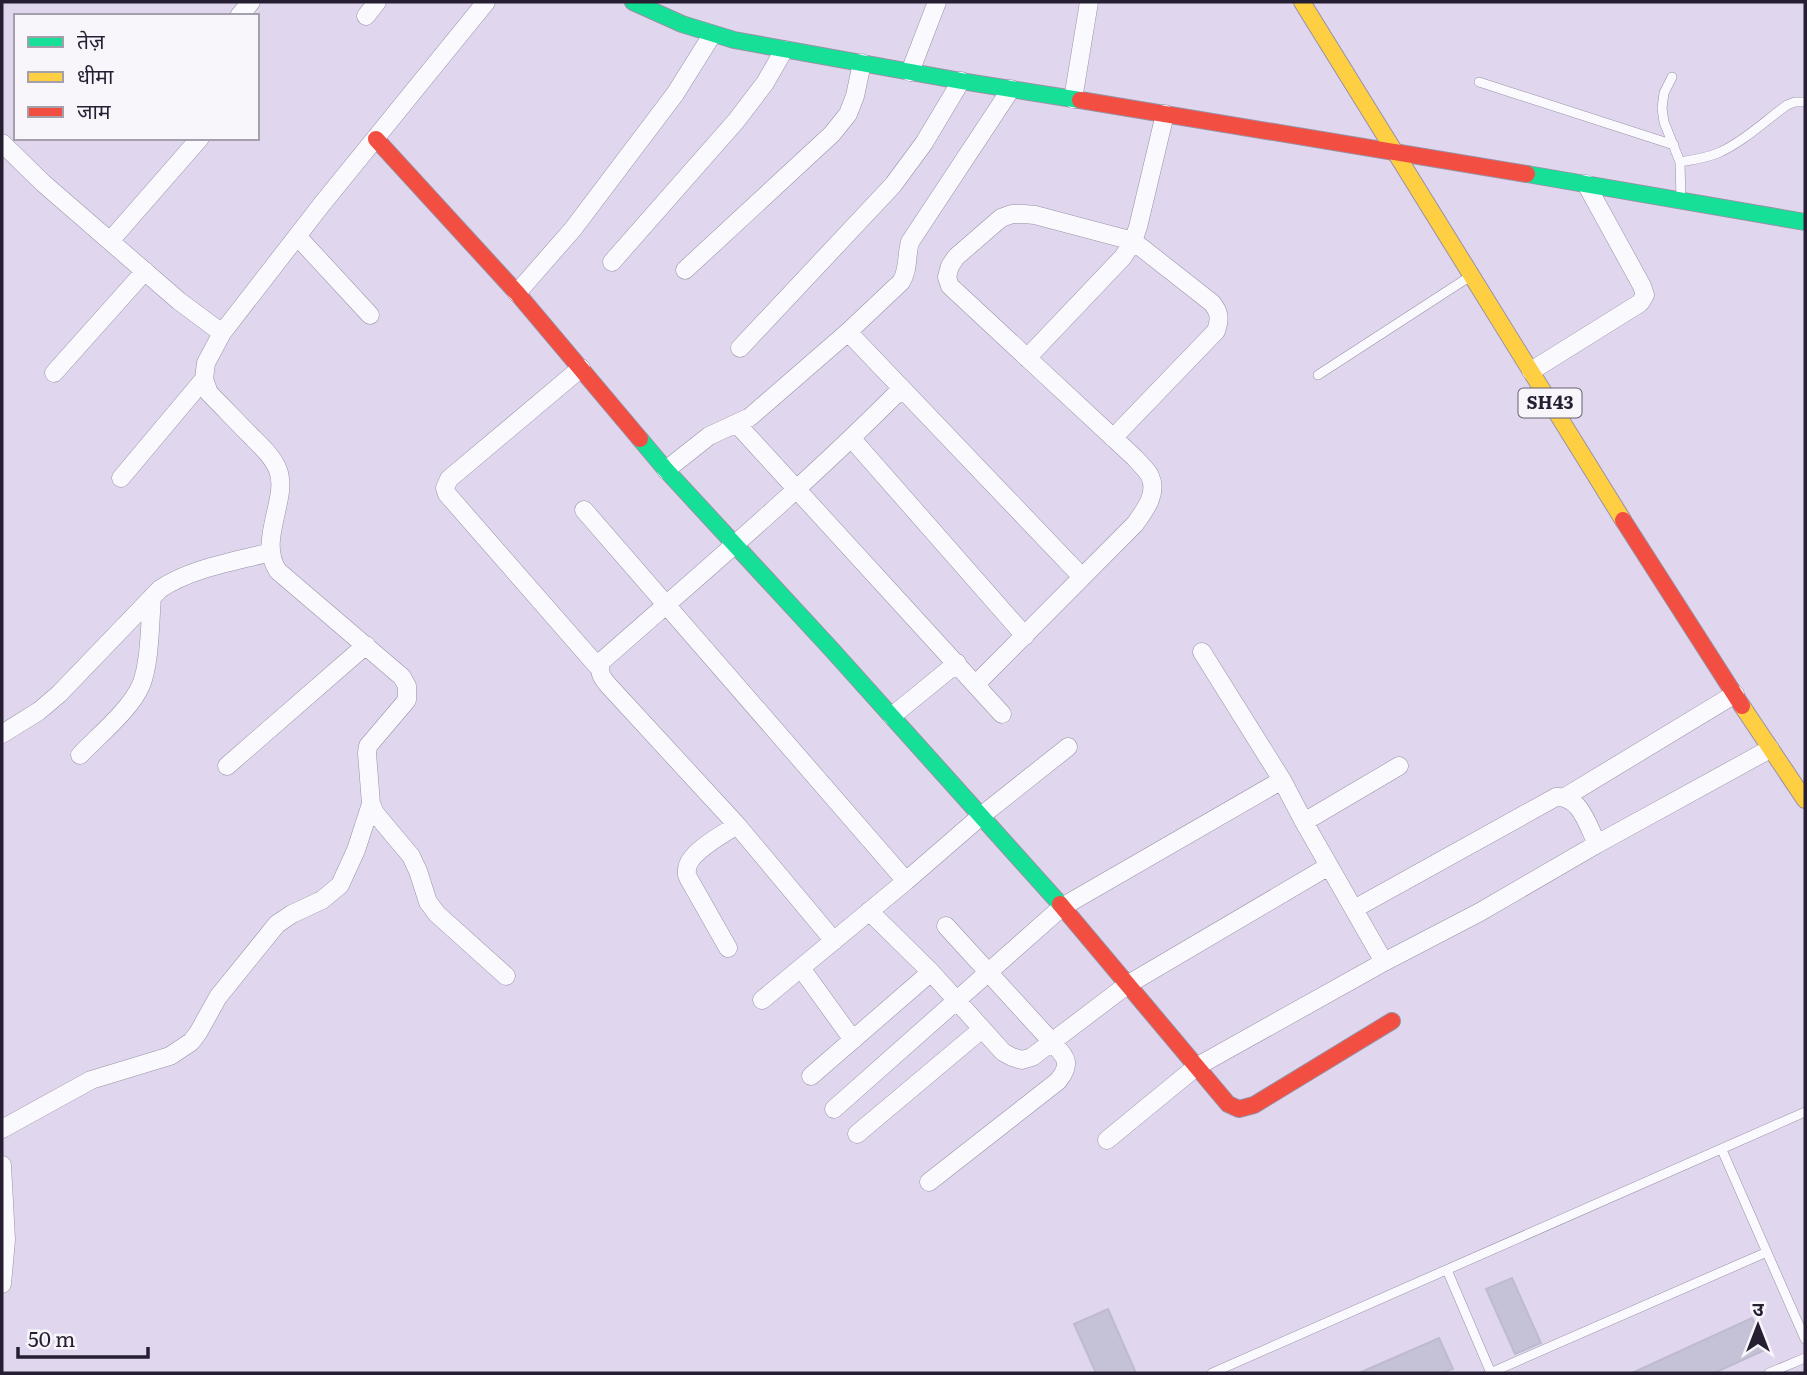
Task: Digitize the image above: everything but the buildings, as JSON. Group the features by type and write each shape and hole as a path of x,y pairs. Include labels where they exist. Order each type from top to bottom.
{"street":[{"path":"486,2 222,333 206,363 204,379 209,393 270,455 278,469 281,481 271,552 272,563 402,677 407,686 407,700 368,746 371,804 374,813 411,856 428,902 437,914 506,976"},
{"path":"633,2 712,35 784,50 1805,222"},
{"path":"910,72 937,2"},
{"path":"1073,99 1089,2"},
{"name":"SH43","path":"1302,2 1595,476 1805,800"},
{"path":"517,293 572,229 675,94 712,35"},
{"path":"612,262 736,121 765,83 784,50"},
{"path":"685,270 832,134 848,114 862,63"},
{"path":"740,348 893,185 924,143 961,81"},
{"path":"666,470 709,436 737,424 760,409 901,282 906,274 910,242 1011,89"},
{"path":"1027,358 1123,257 1133,241 1165,114"},
{"path":"376,139 517,293 666,470 892,716 1062,907 1228,1104 1239,1109 1254,1105 1392,1021"},
{"path":"110,241 198,140"},
{"path":"2,143 43,183 179,301 222,333"},
{"path":"1531,371 1640,303 1645,295 1586,184"},
{"path":"976,684 1135,524 1148,507 1153,491 1150,476 1135,458 1113,438 950,286 947,277 956,257 1001,218 1012,214 1035,215 1133,241 1219,311 1220,321 1216,331 1113,438"},
{"path":"297,236 370,315"},
{"path":"54,373 145,271"},
{"path":"848,332 1082,578"},
{"path":"581,369 449,479 445,488 447,494 599,668 608,686 737,825 834,941"},
{"path":"121,478 204,379"},
{"path":"599,668 602,661 852,439 901,389"},
{"path":"737,424 1002,714"},
{"path":"852,439 1025,636"},
{"path":"584,510 906,881"},
{"path":"2,734 60,694 160,589 176,578 271,552"},
{"path":"80,755 132,701 141,685 146,665 152,597"},
{"path":"227,766 366,645"},
{"path":"1202,652 1282,780 1384,962"},
{"path":"892,716 957,663"},
{"path":"1564,797 1735,694"},
{"path":"762,1000 981,816 1068,747"},
{"path":"1107,1140 1196,1067 1770,749"},
{"path":"1304,822 1399,766"},
{"path":"1784,770 1805,818"},
{"path":"834,1109 1062,907 1282,780"},
{"path":"1354,909 1556,797 1573,801 1597,844"},
{"path":"2,1129 91,1080 170,1056 191,1042 218,997 277,924 322,901 340,885 356,850 371,804"},
{"path":"728,948 686,872 688,862 697,852 737,825"},
{"path":"869,911 931,972 1003,1052 1022,1060 1052,1042 1127,985 1329,866"},
{"path":"929,1182 1058,1081 1065,1073 1067,1064 1065,1057 1052,1042 946,926"},
{"path":"801,968 853,1040"},
{"path":"811,1076 931,972"},
{"path":"857,1134 982,1029"},
{"path":"2,1165 6,1240 2,1284"}],"lane":[{"path":"1672,77 1664,93 1662,108 1664,122 1680,162 1681,200"},
{"path":"1479,82 1674,145"},
{"path":"1680,162 1718,153 1732,146 1787,105 1805,102"},
{"path":"1318,374 1471,276"},
{"path":"1212,1373 1805,1112"},
{"path":"1722,1150 1805,1339"},
{"path":"1447,1270 1490,1373 1767,1252"},
{"path":"1769,1373 1805,1357"}],"traffic: fast":[{"path":"633,2 682,24 734,40 1080,100"},
{"path":"1527,174 1805,222"},
{"path":"640,439 1060,904"}],"traffic: slow":[{"path":"1302,2 1623,520"},
{"path":"1742,706 1805,800"}],"traffic: jam":[{"path":"1080,100 1527,174"},
{"path":"376,139 517,293 640,439"},
{"path":"1623,520 1742,706"},
{"path":"1060,904 1228,1104 1239,1109 1254,1105 1392,1021"}]}
